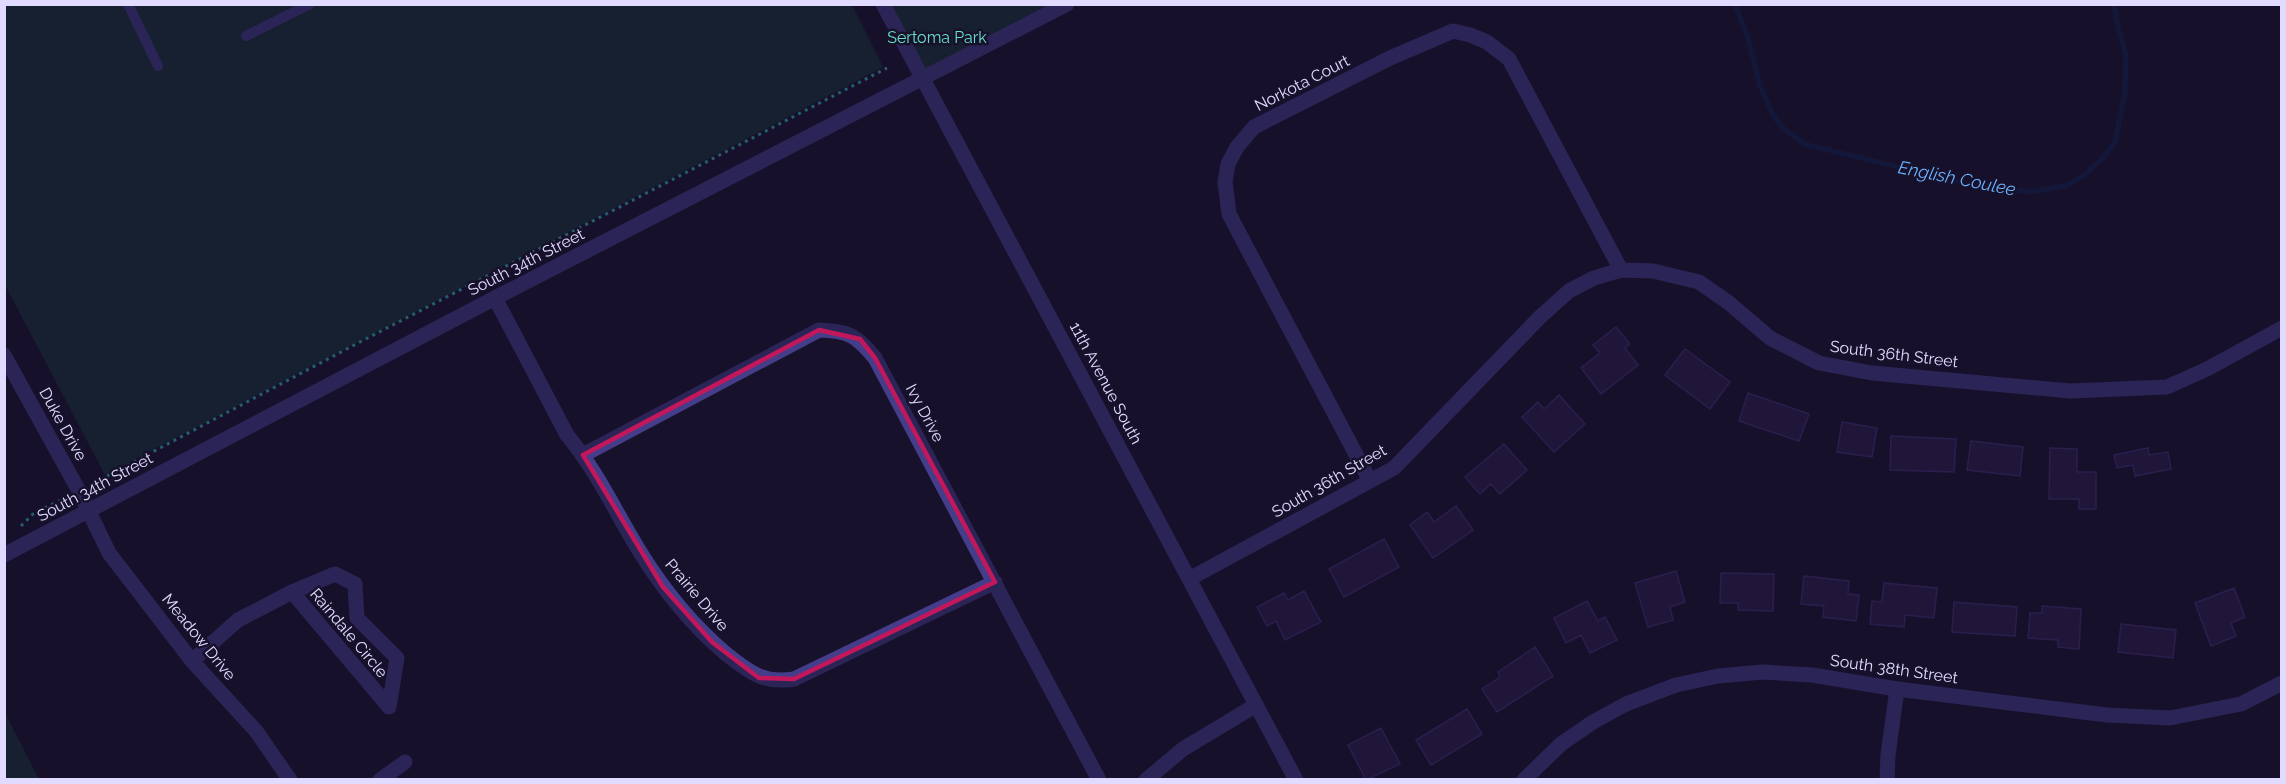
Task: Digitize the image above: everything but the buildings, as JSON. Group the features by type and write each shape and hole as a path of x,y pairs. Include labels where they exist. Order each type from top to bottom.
{"street":[{"name":"11th Avenue South","path":"883,4 1296,780"},
{"name":"South 34th Street","path":"4,555 495,298 1067,4"},
{"name":"Norkota Court","path":"1370,481 1230,214 1225,182 1228,164 1237,147 1254,127 1390,58 1427,42 1453,32 1470,35 1487,42 1509,59 1620,270"},
{"name":"South 36th Street","path":"1189,579 1394,468 1540,317 1569,291 1594,278 1620,270 1653,271 1699,282 1729,303 1770,338 1819,363 1872,373 2070,391 2167,387 2207,369 2282,328"},
{"name":"Prairie Drive","path":"495,298 567,435 583,455 641,554 663,586 685,614 712,642 759,678 777,682 794,680 995,582"},
{"name":"Ivy Drive","path":"583,455 819,330 838,331 860,339 875,358 1100,780"},
{"name":"Duke Drive","path":"4,355 89,511"},
{"name":"Meadow Drive","path":"89,511 110,553 192,661 256,731 290,780"},
{"name":"Raindale Circle","path":"192,661 238,620 292,592 336,574 355,584 357,618 397,658 388,707 292,592"},
{"name":"South 38th Street","path":"1524,780 1561,744 1593,722 1626,704 1676,685 1718,676 1763,672 1812,675 1897,689 2107,715 2170,718 2241,704 2282,683"},
{"path":"1887,780 1888,754 1897,689"},
{"path":"1146,780 1183,749 1256,705"},
{"path":"380,780 405,762"}],"lane":[{"path":"128,4 158,66"},
{"path":"246,36 310,4"}],"path":[{"path":"93,483 370,336 887,68"},
{"path":"20,527 33,514 65,498"}],"highlighted area":[{"path":"819,330 860,339 875,358 995,582 794,679 759,678 712,642 663,587 583,455"}],"green space":[{"path":"4,5 852,5 883,67 105,475 5,285"},
{"name":"Sertoma Park","path":"883,5 1064,5 924,79"},
{"path":"5,713 39,779 5,779"}],"waterway":[{"name":"English Coulee","path":"1735,4 1748,38 1760,86 1773,115 1783,128 1804,144 1956,181 2031,192 2065,186 2084,175 2101,160 2115,142 2125,93 2126,55 2114,4"}]}
